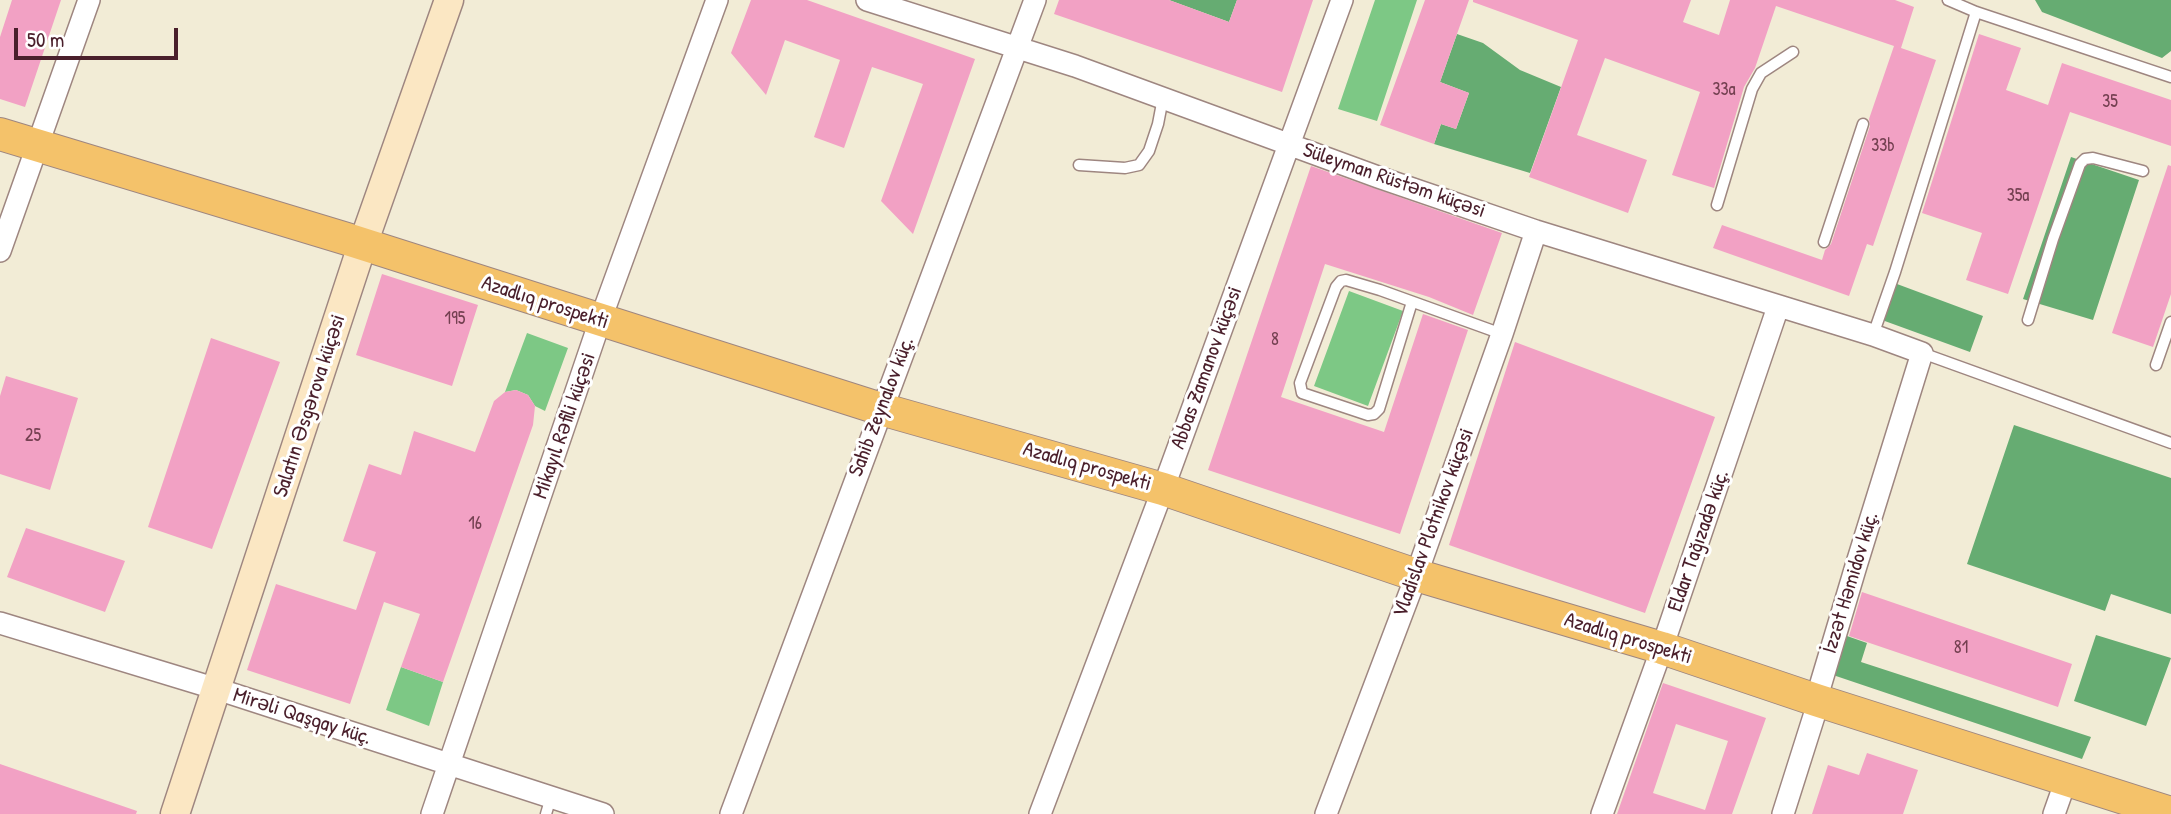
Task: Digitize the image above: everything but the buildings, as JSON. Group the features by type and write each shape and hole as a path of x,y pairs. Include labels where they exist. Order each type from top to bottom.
{"main road":[{"name":"Salatın Əsgərova küçəsi","path":"175,814 363,244 450,0"},
{"name":"Azadlıq prospekti","path":"0,134 363,244 881,409 1163,489 1416,575 1662,648 2171,813"}],"street":[{"path":"0,251 89,0"},
{"name":"Mikayıl Rəfili küçəsi","path":"432,814 600,321 717,0"},
{"name":"Süleyman Rüstəm küçəsi","path":"867,0 889,4 1017,47 1536,231 1873,335 1922,353"},
{"name":"Sahib Zeynalov küç.","path":"731,814 1034,0"},
{"name":"Abbas Zamanov küçəsi","path":"1040,814 1163,489 1342,0"},
{"name":"Vladislav Plotnikov küçəsi","path":"1326,814 1416,575 1536,231"},
{"name":"Eldar Tağızadə küç.","path":"1602,814 1662,648 1778,307"},
{"name":"İzzət Həmidov küç.","path":"1783,814 1922,353"},
{"name":"Mirəli Qaşqay küç.","path":"0,623 217,689 449,765 548,805 603,814"},
{"path":"2054,814 2066,780"}],"lane":[{"path":"1948,0 1976,12 2171,77"},
{"path":"1873,335 1976,12"},
{"path":"1717,205 1752,89 1761,73 1793,52"},
{"path":"1079,165 1139,165 1149,151 1163,98"},
{"path":"1824,242 1863,124"},
{"path":"2028,320 2080,164 2085,159 2093,158 2143,171"},
{"path":"1412,302 1379,409 1374,414 1368,415 1302,393 1300,383 1336,287 1341,281 1346,280 1412,302 1502,334"},
{"path":"2156,365 2171,322"},
{"path":"1922,353 2171,443"}],"green space":[{"path":"1169,0 1237,0 1229,22"},
{"path":"1375,0 1417,0 1377,121 1338,109"},
{"path":"2035,0 2171,0 2171,51 2162,58 2042,12"},
{"path":"1457,34 1483,43 1520,70 1561,87 1530,173 1434,144 1441,124 1456,129 1469,93 1440,82"},
{"path":"2071,157 2139,180 2093,320 2023,299"},
{"path":"1897,284 1983,316 1970,352 1882,320"},
{"path":"1349,291 1403,311 1368,406 1314,386"},
{"path":"527,333 568,348 545,411 535,406 528,395 516,390 505,392"},
{"path":"2014,425 2171,478 2171,614 2111,594 2105,611 1967,564"},
{"path":"2096,635 2171,658 2146,726 2074,701"},
{"path":"1847,636 1867,643 1861,662 2091,737 2082,759 1833,675"},
{"path":"401,667 443,682 429,726 386,710"}]}
